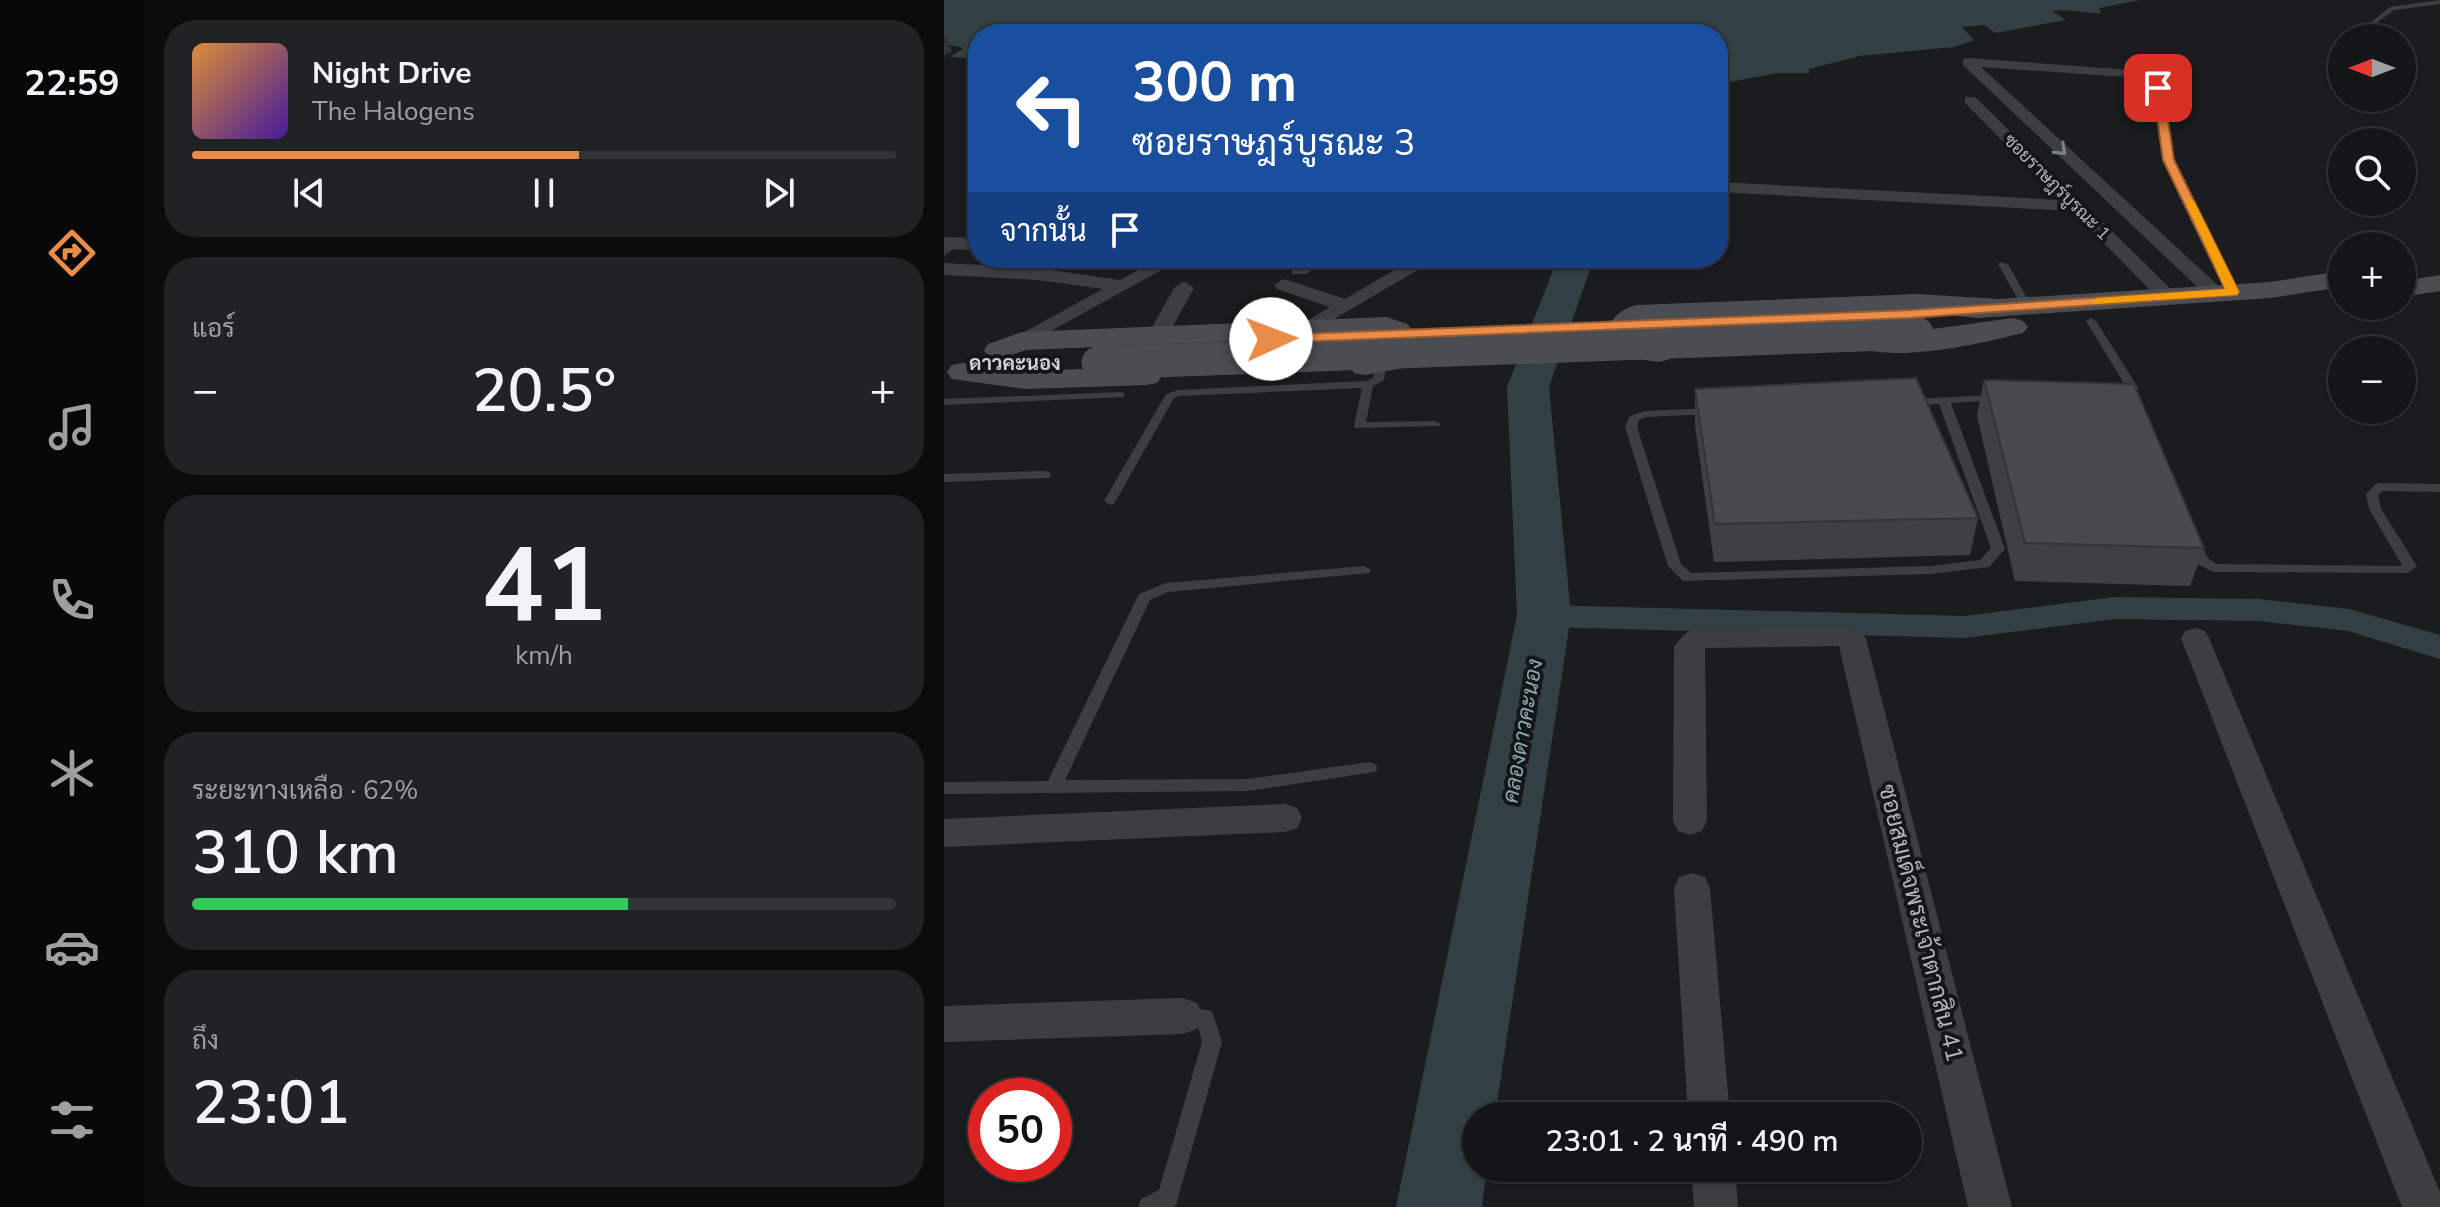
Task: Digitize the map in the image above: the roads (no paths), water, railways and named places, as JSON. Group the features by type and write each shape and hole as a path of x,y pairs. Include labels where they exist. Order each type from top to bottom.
{"main road":[{"path":"2416,272 2440,282"},
{"path":"950,366 1105,354 1914,324 2328,281"},
{"path":"2012,313 1899,343 1641,354 1628,350 1625,319 1637,314 1889,304 2012,313 2091,321 2292,307 2328,301"},
{"path":"1387,326 1397,330 1393,361 1374,374 1025,380 950,366 1011,346 1158,335 1387,326"},
{"path":"1011,346 1105,354"}],"street":[{"name":"ซอยราษฎร์บูรณะ 1","path":"2126,73 1968,62 2224,293"},
{"name":"ซอยราษฎร์บูรณะ 1","path":"2004,97 1970,100 2169,298"},
{"path":"1728,188 2077,206"},
{"path":"948,246 968,245"},
{"path":"1011,346 1151,268"},
{"path":"1307,329 1411,268"},
{"path":"944,269 1038,274 1123,286"},
{"path":"1284,285 1344,305"},
{"path":"1158,335 1184,288"},
{"name":"ซอยสมเด็จพระเจ้าตากสิน 41","path":"1690,821 1689,647 1697,638 1841,636 1852,639 1990,1207"},
{"path":"2195,638 2424,1207"},
{"path":"944,833 1285,818"},
{"path":"1692,888 1708,1102"},
{"path":"944,1024 1183,1016"},
{"path":"1714,1182 1716,1207"}],"lane":[{"path":"2374,24 2392,8 2440,2"},
{"path":"2158,88 2169,160 2224,293"},
{"path":"2003,264 2012,313"},
{"path":"2091,321 2133,389 2124,400 2106,394"},
{"path":"1110,501 1170,396 1178,393 1374,374 1360,426 1435,424"},
{"path":"944,402 1120,395"},
{"path":"1899,402 2017,398"},
{"path":"1720,410 1645,414 1634,418 1631,427 1675,566 1688,578 1931,570 1984,564 1998,549 1944,401"},
{"path":"944,478 1045,475"},
{"path":"2187,526 2202,561 2213,568 2403,570 2410,566 2375,509 2372,494 2380,487 2440,488"},
{"path":"1053,788 1144,597 1166,588 1364,570"},
{"path":"944,788 1248,785 1369,768"},
{"path":"1149,1207 1168,1197 1212,1042 1205,1017 1183,1016"}],"waterway":[{"name":"คลองดาวคะนอง","path":"1439,1207 1544,615 1528,387 1572,268"},
{"path":"1544,616 1965,627 2114,608 2259,610 2349,620 2440,647"}],"district":[{"name":"ดาวคะนอง","path":"1015,363"}]}
